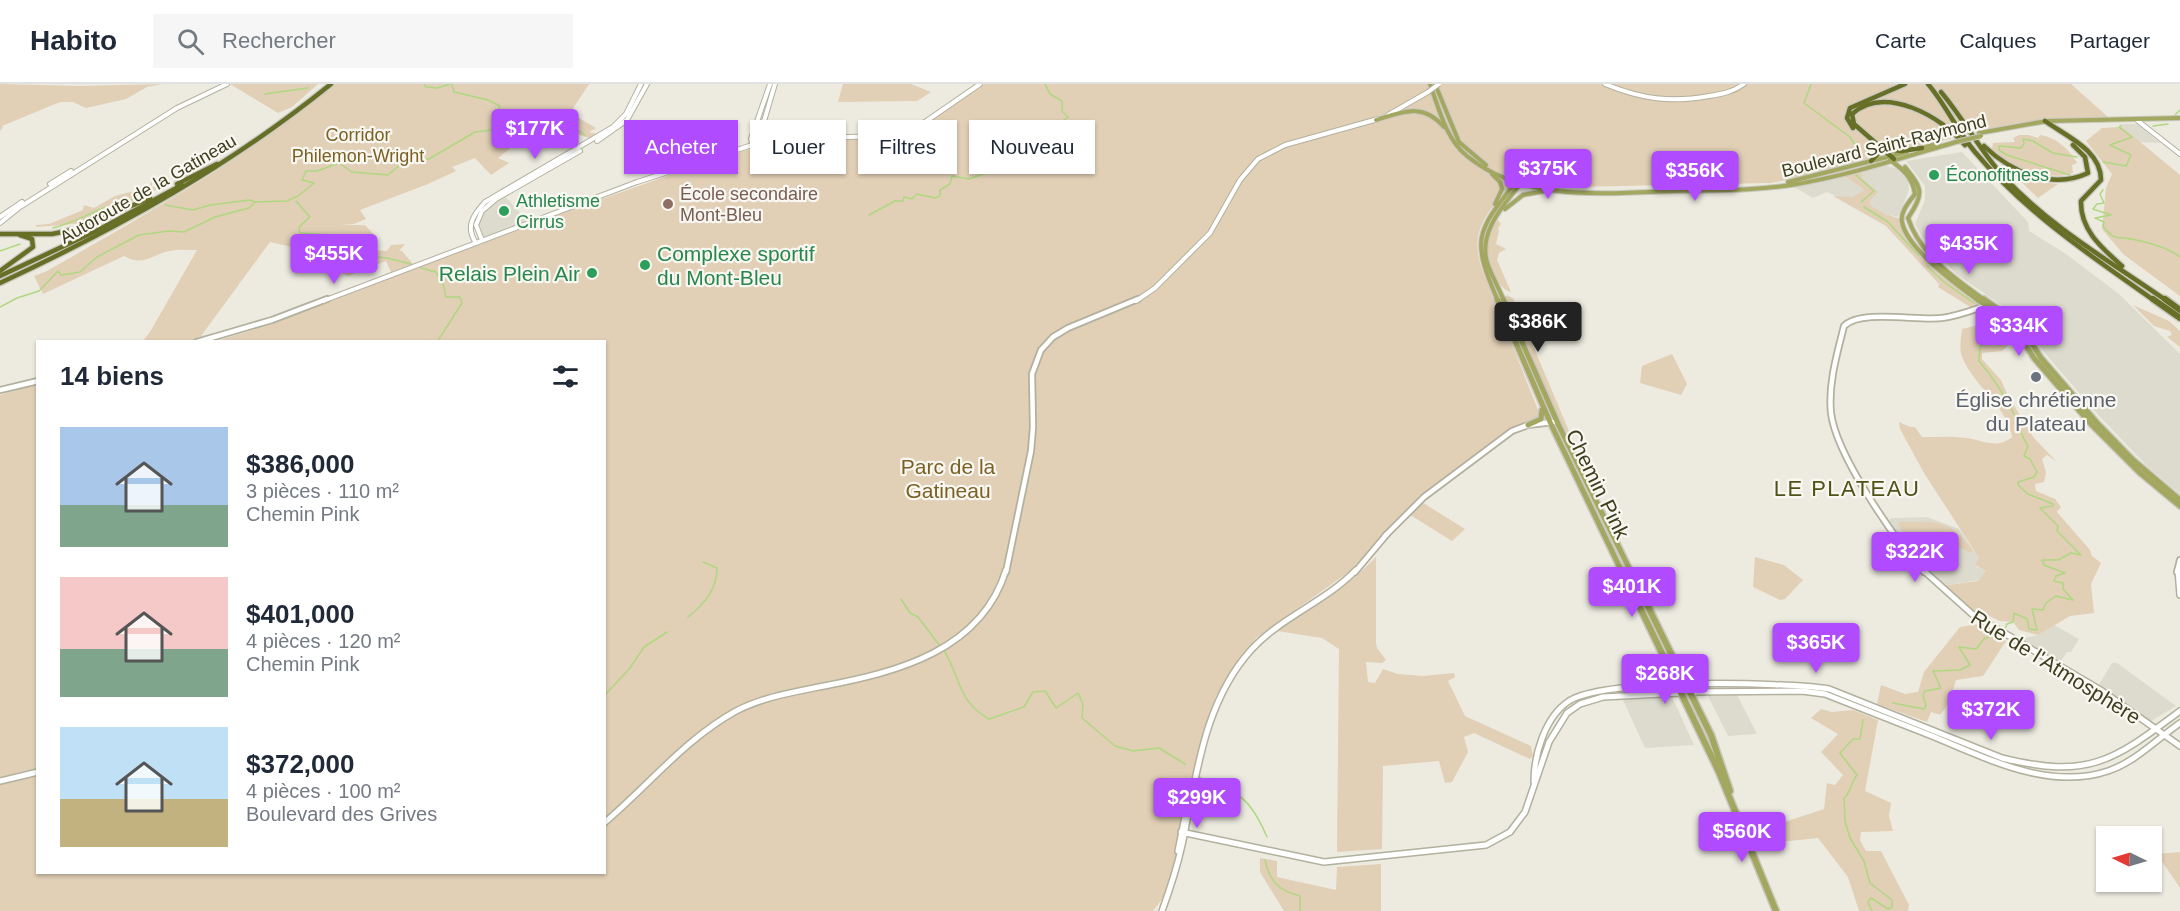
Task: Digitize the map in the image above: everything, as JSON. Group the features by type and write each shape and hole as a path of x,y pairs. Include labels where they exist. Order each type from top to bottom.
{"highway":[{"name":"Autoroute de la Gatineau","path":"0,276 106,226 217,164 272,127 329,84"},
{"name":"Autoroute de la Gatineau","path":"0,284 126,221 211,172 274,129 329,84"},
{"path":"1890,158 1849,123 1847,113 1856,104 1897,90 1905,84"},
{"path":"1928,84 1943,101 1965,139 1992,173 2025,206 2072,243"},
{"path":"1933,84 1989,152 2015,169 2037,177 2059,180 2087,174 2088,164 2081,152 2044,123"},
{"path":"1873,163 1878,154 1875,147 1852,119 1852,114 1860,106 1890,104 1928,114 1952,130 1991,176 2015,199 2072,243 2180,318"},
{"path":"1959,115 1996,168 2030,201 2071,234 2180,310"},
{"path":"2044,123 2091,154 2101,167 2101,180 2086,194 2080,207 2083,222 2089,231 2123,267 2180,310"},
{"path":"1875,147 1901,151 1922,148"},
{"path":"0,235 20,231 53,234 89,225 131,208 217,164"},
{"path":"0,235 24,236 31,238 34,243 24,256 0,271"}],"main road":[{"name":"Boulevard Saint-Raymond","path":"1430,84 1453,141 1478,165 1520,181 1544,186 1573,189 1743,186 1788,182 1873,163"},
{"name":"Boulevard Saint-Raymond","path":"1437,84 1455,134 1462,145 1482,162 1520,181 1578,192 1765,188 1808,182 1922,148 1955,141"},
{"path":"1376,120 1411,110 1426,112 1438,118 1453,141"},
{"name":"Boulevard Saint-Raymond","path":"1890,158 1916,154 1980,134 2044,123 2180,119"},
{"path":"1916,154 1903,161 1919,183 1921,193 1919,201 1908,218 1913,233 1946,271 2016,328 2033,357 2099,433 2139,472 2180,506"},
{"path":"1890,158 1911,172"},
{"path":"1890,158 1912,180 1915,190 1901,219 1905,232 1940,272 2023,328 2041,358 2104,431 2138,465 2180,500"},
{"path":"1873,163 1890,164 1904,170"},
{"path":"1478,165 1495,176 1502,186 1502,193 1488,217"},
{"name":"Chemin Pink","path":"1520,181 1488,217 1479,240 1481,261 1526,370 1720,756 1734,804"},
{"name":"Chemin Pink","path":"1520,181 1485,237 1487,262 1553,422 1734,804 1776,911"},
{"path":"1495,218 1527,193 1578,192"},
{"path":"1526,370 1543,415 1539,420 1528,425"}],"street":[{"path":"0,217 174,106 220,84"},
{"path":"0,223 20,207 171,111 227,84"},
{"path":"476,243 471,236 470,225 475,213 485,202 614,127 626,114 641,84"},
{"path":"482,240 476,225 487,205 620,127 632,114 647,84"},
{"path":"758,120 770,84"},
{"path":"764,120 775,84"},
{"path":"846,138 898,134 923,123 980,84"},
{"path":"606,821 632,801 693,740 737,710 785,695 896,670 929,657 966,632 984,614 998,595 1008,565 1033,435 1033,368 1044,346 1052,337 1069,328 1110,313 1149,293 1210,232 1242,177 1258,159 1286,145 1376,120 1401,109 1437,84"},
{"path":"1605,84 1640,97 1674,102 1727,92 1744,84"},
{"path":"2138,120 2180,152"},
{"path":"204,340 272,320 637,182 750,146"},
{"name":"Rue de l'Atmosphère","path":"1989,305 1940,318 1857,318 1849,321 1844,326 1831,396 1831,417 1855,471 1881,515 1881,519 1905,554 1925,577 1984,622 2103,692 2180,746"},
{"path":"0,390 36,381"},
{"path":"1162,911 1178,857 1204,739 1221,697 1242,661 1279,625 1338,586 1354,572 1387,534 1431,491 1512,431 1528,425 1553,422"},
{"path":"2180,560 2177,573 2180,595"},
{"path":"1688,689 1799,684 1818,686 1996,755 2048,768 2078,768 2102,764 2180,711"},
{"path":"1183,832 1324,862 1476,847 1501,839 1516,827 1523,817 1556,728 1577,706 1598,699 1680,689"},
{"path":"1534,785 1533,776 1546,730 1554,715 1578,696 1606,690 1802,691 1821,694 1999,763 2026,771 2057,776 2086,776 2110,771 2133,758 2180,723"},
{"path":"0,781 36,772"}],"shaded area":[{"path":"2119,124 2137,124 2160,143 2139,142"},
{"path":"1962,152 2028,222 2029,231 2066,254 2119,294 2180,354 2180,494 2148,467 2100,417 2037,344 2032,333 2004,307 1956,274 1923,238 1915,224 1925,200 1925,186 1906,161"},
{"path":"1887,166 1898,169 1908,181 1909,190 1898,217 1885,214 1870,205 1871,199 1858,172"},
{"path":"1842,174 1864,190 1852,197 1838,197 1827,192 1813,198 1791,185"},
{"path":"503,194 529,223 482,240 476,225 482,211"},
{"path":"1927,517 1959,529 1979,558 1975,566 1986,571 1980,580 1940,586 1924,571 1901,542 1889,521 1891,518"},
{"path":"2054,625 2079,639 2071,652 2067,652 2059,664 2016,640 2038,635"},
{"path":"2112,663 2117,663 2176,706 2151,721 2097,688"},
{"path":"1737,695 1757,734 1728,736 1708,696"},
{"path":"1672,697 1694,745 1645,748 1623,700"}],"green space":[{"path":"0,84 79,86 162,84 147,87 126,99 86,108 73,102 60,102 2,126 0,131"},
{"path":"230,84 318,84 292,107 278,113"},
{"name":"Corridor Philemon-Wright","path":"335,84 589,84 570,113 596,128 589,132 600,135 592,139 552,128 525,134 513,140 518,142 498,158 509,163 491,175 475,158 452,167 456,171 428,184 360,210 366,219 354,224 340,225 365,225 377,238 371,250 387,251 391,245 405,244 399,251 402,251 413,264 391,272 386,261 348,276 340,272 325,271 321,266 338,257 337,254 328,250 305,250 270,242 201,336 235,329 234,332 204,340 144,340 197,250 169,251 142,260 124,256 43,294 34,276 84,250 195,184 232,161"},
{"path":"843,84 911,84 931,92 917,101 838,102"},
{"name":"Parc de la Gatineau","path":"985,84 2071,84 2108,117 2035,121 1996,127 1802,177 1770,183 1571,187 1541,184 1516,178 1484,219 1478,242 1478,255 1540,415 1533,421 1510,429 1421,496 1350,571 1256,638 1216,696 1174,883 1153,911 0,911 0,395 36,384 36,874 606,874 606,340 220,340 269,325 599,197 602,199 673,174 738,174 738,153 750,149 750,174 846,174 846,140 858,139 858,174 957,174 957,120 931,120"},
{"path":"2122,127 2180,175 2180,296 2123,254 2102,229 2106,188 2112,174 2086,141 2102,128"},
{"path":"2019,135 2038,138 2040,135 2057,141 2071,153 2077,163 2072,165 2073,173 2053,176 2030,172 1999,156 1992,149 1993,143 2015,142 2013,138"},
{"path":"2009,170 2041,182 2058,184 2038,198"},
{"path":"1858,172 1864,176 1860,177 1878,192 1871,199 1870,205 1885,214 1901,219 1915,246 1925,257 1936,268 1987,306 1975,310 1938,287 1939,284 1886,226 1833,196 1852,197 1864,190 1842,174"},
{"path":"152,182 152,187 164,186 86,223 36,227 36,225 49,224 83,210 84,205 94,208 115,196 146,188"},
{"path":"1498,220 1501,224 1498,228 1496,244 1506,249 1499,253 1497,260 1511,292 1501,286 1497,280 1486,252 1489,235"},
{"path":"1507,295 1513,298 1577,450 1553,409 1505,298"},
{"path":"2133,305 2169,321 2180,331 2180,347 2167,337 2172,335 2170,331 2154,326"},
{"path":"1985,310 2005,321 2018,343 2011,343 2002,351 1982,353 1982,359 2001,380 2008,396 2034,438 2056,461 2047,455 2042,459 2046,472 2044,482 2035,484 2036,491 2055,499 2061,507 2057,512 2090,550 2092,556 2101,563 2091,584 2094,613 2070,616 2038,635 2019,630 2013,622 2000,621 1987,615 1986,621 1940,586 1978,581 1986,571 1975,565 1979,558 1924,473 1900,429 1899,422 1915,427 1922,437 1961,437 1995,444 2012,437 2004,416 1967,367 1961,354 1962,329 1991,322 1977,312"},
{"path":"1672,354 1687,384 1681,395 1640,383 1642,366"},
{"path":"1420,501 1465,529 1452,541 1407,513"},
{"path":"1901,522 1942,524 1965,540 1972,550 1971,553 1956,546 1952,539 1905,538 1898,524"},
{"path":"1376,557 1376,643 1386,660 1382,663 1366,662 1368,682 1375,683 1383,669 1398,674 1423,676 1454,673 1455,677 1448,681 1465,716 1531,746 1533,756 1530,759 1474,733 1464,737 1468,752 1452,782 1445,783 1439,761 1383,766 1382,849 1337,852 1339,649 1322,638 1277,631 1341,588"},
{"path":"1755,557 1784,565 1803,580 1785,599 1780,600 1753,587"},
{"path":"1979,624 2006,641 1983,676 1956,680 1949,703 1940,715 1931,712 1927,722 1877,704 1881,685 1905,694 1918,692 1924,672 1960,627"},
{"path":"1821,709 1832,712 1853,710 1878,720 1865,791 1891,803 1889,816 1893,831 1861,832 1860,840 1866,851 1881,851 1909,905 1908,911 1859,911 1848,877 1818,838 1780,842 1773,826 1824,809 1827,783 1835,785 1843,775 1821,752 1838,734 1811,718"},
{"path":"2180,852 2180,888 2162,861 2162,854"},
{"path":"1260,858 1277,861 1277,877 1336,890 1337,867 1381,864 1381,911 1284,911 1260,872"}],"waterway":[{"path":"424,84 426,87 437,88 450,84"},
{"path":"255,202 287,201 298,196 314,183 302,180 306,171 317,171 339,163 352,172 388,175 403,162 429,159 475,132 500,129 511,119 497,115 500,106 488,100 454,92 452,84"},
{"path":"869,215 895,201 903,201 904,197 912,199 917,194 935,198 940,196 940,190 950,184 952,176 969,179 992,171 1005,171 1045,153 1041,146 1051,141 1046,138 1059,132 1056,127 1068,117 1062,111 1062,101 1050,94 1045,84"},
{"path":"1811,84 1804,103 1850,137 1860,152 1856,162"},
{"path":"265,94 308,88"},
{"path":"2175,115 2180,110"},
{"path":"511,116 531,115 550,118 585,135"},
{"path":"2153,126 2168,124"},
{"path":"2103,162 2126,166 2131,155 2110,145 2132,137 2119,127 2121,126"},
{"path":"2070,175 2007,155 1999,150 1999,146 2021,148 2024,144 2023,139 2033,141 2053,153 2077,157"},
{"path":"1856,175 1874,191 1861,202"},
{"path":"2103,190 2100,194 2104,203 2097,204 2093,209 2111,215 2095,218 2104,222 2103,226 2111,235 2159,246 2180,257"},
{"path":"53,228 116,203 137,199"},
{"path":"165,205 193,210 210,205 250,200 255,202"},
{"path":"296,201 310,217 299,227 300,233 331,235 343,239 342,253 387,258 411,264"},
{"path":"0,307 17,298 39,291 58,271 61,275 80,272 97,257 139,235 169,231 184,232 215,217 249,208 255,202"},
{"path":"1864,207 1888,222 1919,256"},
{"path":"0,251 20,244"},
{"path":"1927,266 1944,282 1974,303"},
{"path":"421,268 436,272 443,284 446,297 460,297 462,303 438,340"},
{"path":"1992,316 2002,323 2004,328 1980,347 1979,361 2003,394 2017,420 2028,446 2024,456 2030,459 2037,472 2034,477 2018,482 2018,485 2028,494 2053,504 2053,506 2040,508 2058,526 2057,531 2081,555 2071,553 2058,560 2042,560 2044,565 2065,573 2056,576 2054,581 2063,583 2063,589 2073,600 2056,596 2046,603 2043,610 2032,609 2037,630 2029,629 2027,619 2014,613 2013,622 2007,624 2005,629"},
{"path":"688,617 704,602 715,583 717,568 703,562"},
{"path":"901,599 910,613 918,617 940,646"},
{"path":"606,694 630,668 644,647 667,632"},
{"path":"1893,703 1924,709 1926,706 1923,695 1925,691 1941,688 1933,671 1960,670 1970,665 1959,647 1976,649 1984,639 1993,635"},
{"path":"943,649 965,696 979,712 989,719 1024,707 1033,692 1045,691 1056,708 1078,693 1083,704 1082,718 1115,746 1133,751 1159,748 1185,764"},
{"path":"1863,720 1860,739 1853,739 1840,753 1857,775 1844,798 1845,821 1850,838 1864,861 1870,883 1892,900 1892,907 1888,909 1871,898 1868,902 1872,911"},
{"path":"1199,777 1242,798 1255,813 1267,837"},
{"path":"1265,860 1269,874 1276,884 1300,896 1300,911"}],"place":[{"name":"Éconofitness","path":"1934,175"},
{"name":"École secondaire Mont-Bleu","path":"668,204"},
{"name":"Athletisme Cirrus","path":"504,211"},
{"name":"Complexe sportif du Mont-Bleu","path":"645,265"},
{"name":"Relais Plein Air","path":"592,273"},
{"name":"Église chrétienne du Plateau","path":"2036,377"}],"district":[{"name":"LE PLATEAU","path":"1847,488"}]}
